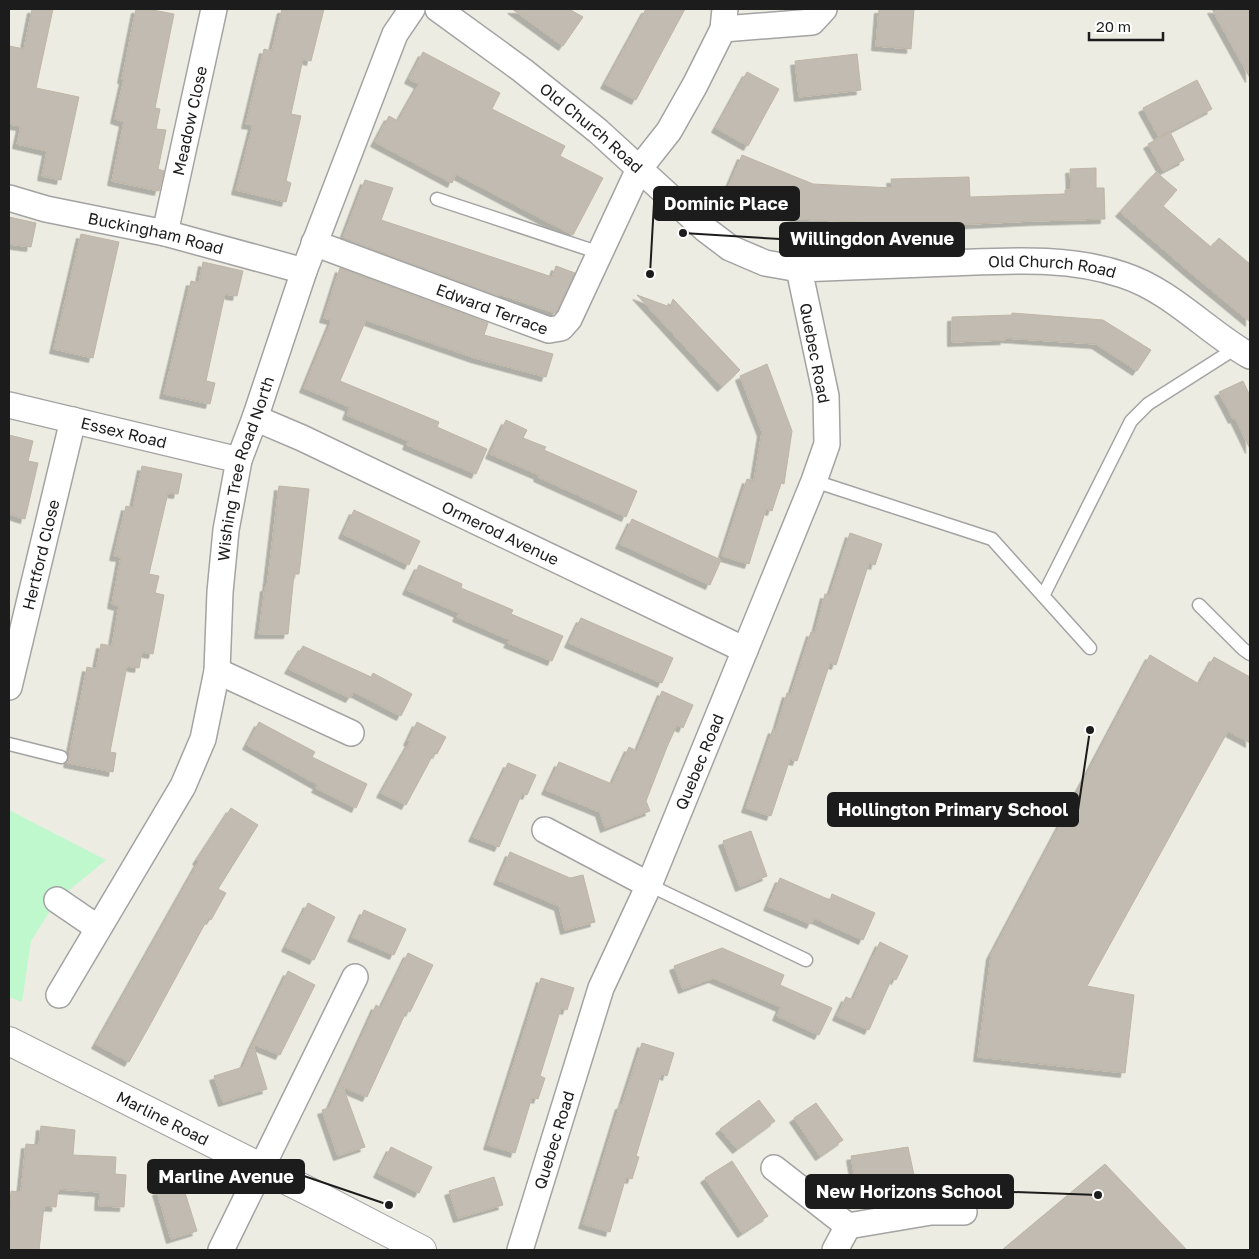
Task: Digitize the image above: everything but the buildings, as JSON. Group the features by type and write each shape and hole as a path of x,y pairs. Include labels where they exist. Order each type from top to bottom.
{"street":[{"name":"Meadow Close","path":"165,233 214,9"},
{"name":"Wishing Tree Road North","path":"59,995 183,786 202,739 217,670 220,592 226,539 239,460 314,243 395,34 412,9"},
{"name":"Old Church Road","path":"438,9 522,70 598,131 705,229 730,248 765,263 799,269 1024,260 1084,265 1124,275 1170,298 1243,352"},
{"path":"724,19 812,22 824,9"},
{"name":"Edward Terrace","path":"314,243 550,330 561,328 569,319 639,169 669,131 695,85 724,19"},
{"name":"Buckingham Road","path":"9,198 46,209 165,233 304,271"},
{"name":"Quebec Road","path":"520,1250 602,988 649,884 814,481 827,444 826,396 799,269"},
{"name":"Essex Road","path":"9,405 239,460"},
{"name":"Ormerod Avenue","path":"255,418 302,438 745,650"},
{"name":"Hertford Close","path":"9,688 73,420"},
{"path":"217,670 351,733"},
{"path":"544,830 649,884"},
{"path":"57,900 98,928"},
{"path":"221,1250 355,977"},
{"name":"Marline Road","path":"9,1042 422,1250"},
{"path":"774,1168 848,1226 931,1212 964,1212"},
{"path":"835,1250 848,1226"}],"lane":[{"path":"437,199 600,253"},
{"path":"1043,596 1131,421 1148,404 1243,352"},
{"path":"814,481 992,539 1090,648"},
{"path":"1199,605 1250,654"},
{"path":"9,744 61,757"},
{"path":"649,884 806,960"}],"green space":[{"path":"9,810 106,860 57,900 31,941 22,1002 9,997"}],"place":[{"name":"Willingdon Avenue","path":"683,233"},
{"name":"Dominic Place","path":"650,274"},
{"name":"Hollington Primary School","path":"1090,730"},
{"name":"New Horizons School","path":"1098,1195"},
{"name":"Marline Avenue","path":"389,1205"}]}
